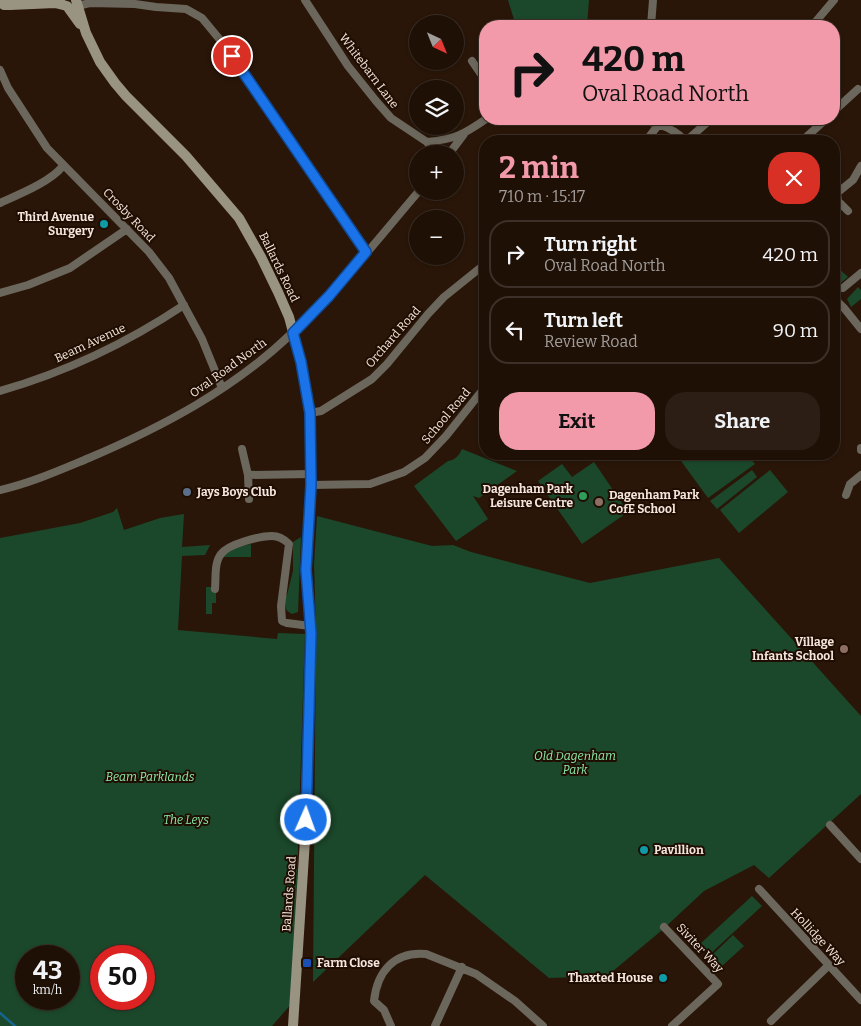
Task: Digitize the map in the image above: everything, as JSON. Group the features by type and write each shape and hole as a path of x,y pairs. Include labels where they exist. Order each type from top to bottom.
{"main road":[{"path":"3,5 58,2"},
{"name":"Ballards Road","path":"58,2 67,6 82,25 100,62 115,83 186,156 239,218 286,309 301,362 310,413 311,479 306,570 310,626 305,830 293,1026"},
{"name":"Ballards Road","path":"77,3 82,25"}],"street":[{"name":"Whitebarn Lane","path":"304,0 348,66 376,101 391,118 429,145"},
{"path":"651,20 652,0"},
{"path":"817,20 834,0"},
{"path":"77,3 135,4 156,8 186,10 202,18 221,41 366,252"},
{"path":"472,61 479,71"},
{"name":"Crosby Road","path":"0,70 8,88 42,140 64,166 149,252 164,272 202,339 222,388"},
{"path":"0,93 8,88"},
{"path":"840,106 858,89"},
{"path":"464,134 479,124"},
{"path":"651,135 658,125"},
{"path":"661,125 676,135"},
{"path":"693,135 704,125"},
{"path":"808,135 818,125"},
{"path":"427,142 448,140 461,135"},
{"path":"0,203 37,185 64,166"},
{"path":"840,192 853,180 861,166"},
{"name":"Oval Road North","path":"0,490 20,486 76,464 147,432 189,410 222,388 293,333 329,296 411,200"},
{"path":"840,202 848,211"},
{"path":"0,293 28,285 70,268 127,229"},
{"name":"Orchard Road","path":"310,413 321,411 372,379 444,297 479,269"},
{"path":"843,288 861,273"},
{"path":"840,304 861,329"},
{"name":"Beam Avenue","path":"0,391 89,358 147,328 184,305"},
{"name":"School Road","path":"248,475 370,484 404,472 425,458 446,436 479,395"},
{"path":"242,449 248,475 249,499"},
{"path":"846,495 850,484 861,475"},
{"path":"215,589 216,563 221,553 229,547 253,538 273,536 283,538 289,544 282,597 282,621 310,626"},
{"path":"830,825 861,859"},
{"name":"Hollidge Way","path":"759,889 861,1000"},
{"name":"Siviter Way","path":"664,926 718,984 672,1026"},
{"path":"391,1026 384,1010 374,1001 381,974 393,962 411,954 419,953 462,967 476,974 501,990 543,1026"},
{"path":"771,1021 830,965"},
{"path":"436,1026 462,967"}],"green space":[{"path":"508,0 589,0 587,20 514,20"},
{"path":"840,270 848,277 840,284"},
{"path":"858,287 861,290 861,299 851,307 847,299"},
{"path":"462,449 479,456 479,460 490,460 517,471 479,498 473,496 488,519 456,541 414,486 460,454"},
{"path":"680,460 752,460 755,464 708,498"},
{"name":"Dagenham Park Leisure Centre","path":"594,462 628,512 582,544 538,481 562,464 572,477"},
{"path":"752,470 757,477 717,509 710,501"},
{"path":"770,470 788,492 739,533 720,510"},
{"name":"Beam Parklands","path":"117,508 124,530 160,518 184,514 182,547 210,545 205,555 182,556 178,630 277,639 278,633 305,634 293,1002 272,1026 0,1026 0,538 80,523 113,512"},
{"name":"Old Dagenham Park","path":"317,516 432,546 453,545 471,552 590,583 719,558 861,716 861,794 769,878 754,865 704,891 661,931 607,976 549,978 425,875 313,982 316,631 314,564"},
{"path":"301,537 298,612 292,614 286,609 284,598 287,595 293,571 293,542"},
{"path":"251,544 251,557 220,557 234,548"},
{"path":"206,587 216,587 216,603 212,603 212,614 206,614"},
{"path":"752,896 762,906 709,955 700,944"},
{"path":"733,935 744,946 721,967 711,956"}],"waterway":[{"path":"0,1013 15,1026"}],"place":[{"name":"Third Avenue Surgery","path":"104,224"},
{"name":"Jays Boys Club","path":"187,492"},
{"name":"Dagenham Park Leisure Centre","path":"583,496"},
{"name":"Dagenham Park CofE School","path":"599,502"},
{"name":"Village Infants School","path":"844,649"},
{"name":"Pavillion","path":"644,850"},
{"name":"Farm Close","path":"307,963"},
{"name":"Thaxted House","path":"663,978"}],"route":[{"path":"232,56 366,252 329,296 293,333 301,362 310,413 311,485 306,570 311,633 306,752 306,820"}],"park label":[{"name":"The Leys","path":"186,820"}]}
